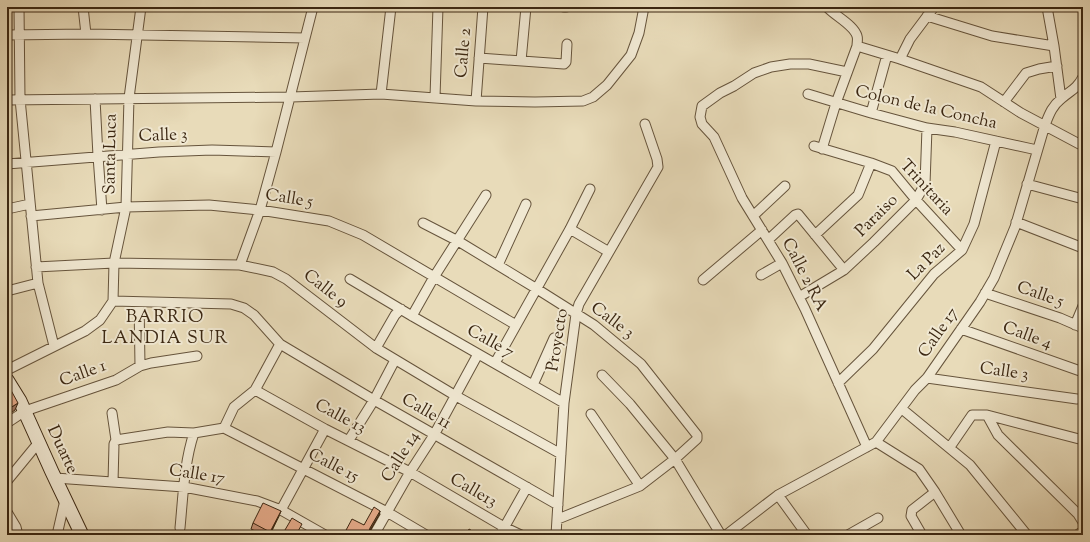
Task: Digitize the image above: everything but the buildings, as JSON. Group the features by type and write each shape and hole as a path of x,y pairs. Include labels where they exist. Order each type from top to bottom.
{"street":[{"path":"19,7 18,36 20,99 36,267 38,283 54,346"},
{"path":"83,7 86,34"},
{"name":"Santa Luca","path":"113,301 114,263 126,207 128,98 141,7"},
{"path":"240,265 260,210 291,97 313,7"},
{"path":"380,94 391,7"},
{"path":"434,97 438,7"},
{"name":"Calle 2","path":"476,101 484,7"},
{"path":"521,61 526,7"},
{"path":"7,100 291,97 380,94 476,101 583,101 593,97 607,84 631,54 639,33 644,7"},
{"path":"827,7 832,14 853,28 857,36 857,46 836,102"},
{"path":"900,59 910,39 934,7"},
{"path":"1047,7 1057,66 1060,99"},
{"path":"927,16 992,36 1054,46"},
{"path":"7,35 86,34 305,38"},
{"path":"479,58 565,63 567,44"},
{"path":"857,46 981,87 1004,102 1083,146"},
{"path":"871,113 887,55"},
{"name":"Calle 2 RA","path":"847,72 810,64 790,64 771,67 754,73 720,93 702,106 700,117 702,124 716,141 742,198 782,263 867,447"},
{"path":"1004,102 1026,73 1057,66"},
{"name":"Calle 17","path":"726,535 778,496 876,442 915,390 927,378 986,293 994,278 1016,222 1037,150 1051,110 1060,99 1080,88 1083,77"},
{"name":"Colon de la Concha","path":"808,94 927,128 1037,150"},
{"path":"95,99 102,210"},
{"name":"Trinitaria","path":"836,102 818,148 871,163 892,171 916,200 962,250"},
{"name":"Proyecto","path":"556,535 564,402 576,314 579,304 658,167 657,159 645,124"},
{"name":"Paraiso","path":"799,297 844,270 916,200 925,184 927,128"},
{"name":"La Paz","path":"838,383 873,349 934,274 962,250 974,224 996,141"},
{"name":"Calle 3","path":"7,164 127,153 212,150 276,152"},
{"path":"815,235 858,195 871,163"},
{"path":"1027,184 1083,199"},
{"path":"753,216 785,186"},
{"path":"495,363 570,229 590,188"},
{"path":"412,316 434,277 486,195"},
{"path":"7,209 30,204"},
{"path":"498,265 526,204"},
{"name":"Calle 5","path":"31,216 126,207 209,205 260,210 329,221 363,235 516,325"},
{"path":"768,240 797,214 844,270"},
{"path":"1016,222 1083,248"},
{"name":"Calle 3","path":"423,223 458,241 537,288 594,325 641,364 697,435 697,438 675,459"},
{"path":"570,229 609,252"},
{"path":"703,280 762,230"},
{"name":"Calle 9","path":"36,267 114,263 240,265 273,272 286,279 376,348 456,396 561,454"},
{"path":"761,275 782,263"},
{"name":"Calle 7","path":"350,279 478,354 564,402"},
{"path":"7,291 38,283"},
{"name":"Calle 5","path":"986,293 1079,326"},
{"path":"7,370 85,331 100,320 113,301"},
{"name":"Calle 11","path":"113,301 231,304 244,308 254,315 280,344 434,435 558,505"},
{"path":"139,302 140,366"},
{"path":"1079,326 1083,306"},
{"path":"376,348 395,315 401,309"},
{"name":"Calle 4","path":"961,329 1083,372"},
{"path":"533,385 554,338"},
{"path":"116,440 168,432 194,433 224,428 232,410 256,390 280,344"},
{"name":"Calle 14","path":"374,535 410,472 434,435 478,354"},
{"name":"Calle 1","path":"7,423 25,411 116,380 140,366 197,356"},
{"path":"349,440 374,400 395,360"},
{"path":"602,375 630,404 675,459 721,535"},
{"name":"Calle 3","path":"927,378 1077,399"},
{"name":"Duarte","path":"7,380 25,411 82,535"},
{"name":"Calle 13","path":"256,390 325,429 410,472"},
{"path":"902,409 970,465 1027,535"},
{"path":"112,413 116,440 114,444 113,482"},
{"path":"591,414 640,486"},
{"path":"950,447 972,415 986,415 1083,440"},
{"path":"986,415 998,435 1078,514 1083,522"},
{"name":"Calle 15","path":"224,428 387,512 426,535"},
{"path":"280,510 325,429"},
{"path":"180,528 184,487 194,433"},
{"path":"7,481 39,442"},
{"path":"876,442 919,469 961,535"},
{"path":"558,519 640,486 675,459"},
{"name":"Calle13","path":"410,472 502,531 521,535"},
{"name":"Calle 17","path":"55,478 184,487 257,501 280,510 321,534"},
{"path":"502,531 527,488"},
{"path":"922,535 911,516 911,513 912,510 935,492"},
{"path":"778,496 807,535"},
{"path":"57,535 66,500"},
{"path":"7,512 16,527 18,535"},
{"path":"848,535 878,518"},
{"path":"1076,535 1083,531"}],"district":[{"name":"BARRIO LANDIA SUR","path":"165,328"}]}
